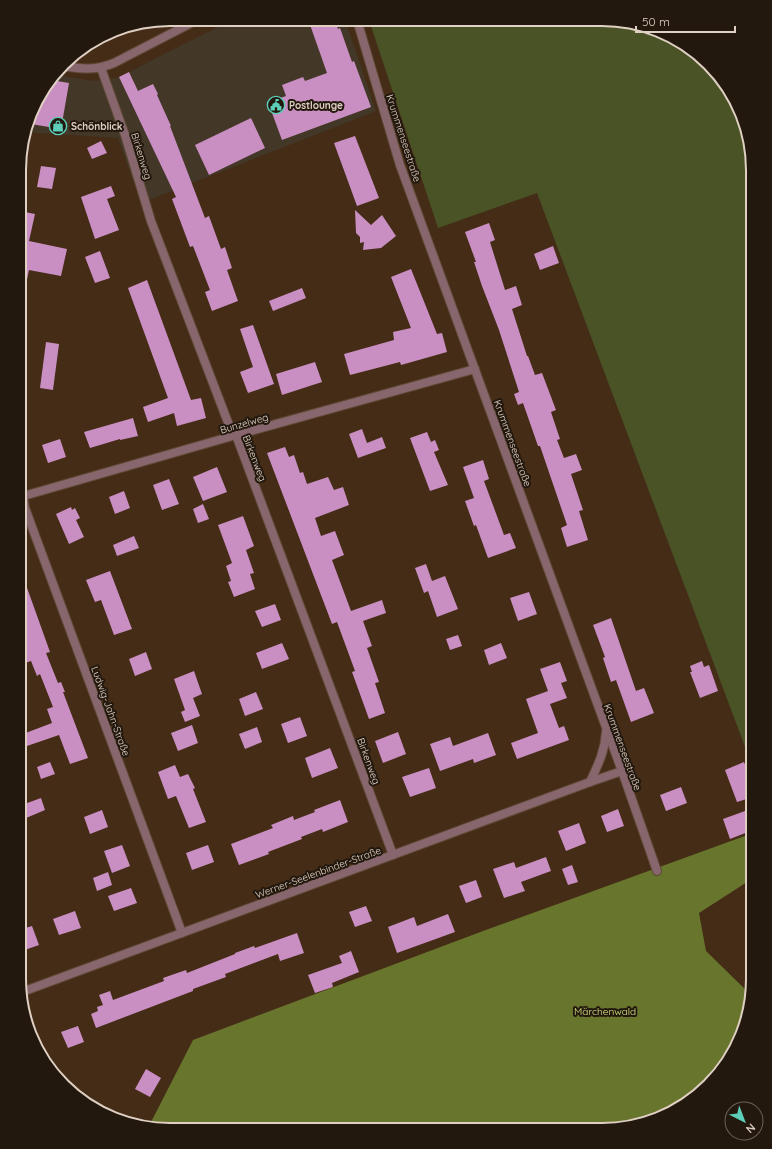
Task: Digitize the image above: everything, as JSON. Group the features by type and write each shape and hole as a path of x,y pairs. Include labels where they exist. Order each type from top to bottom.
{"street":[{"path":"69,67 85,69 100,68 114,63 185,26"},
{"name":"Krummenseestraße","path":"359,26 400,165 622,771 657,871"},
{"name":"Birkenweg","path":"100,68 125,135 151,221 229,425 236,435 393,854"},
{"name":"Bunzelweg","path":"26,496 236,435 475,369"},
{"name":"Ludwig-Jahn-Straße","path":"26,510 182,933"},
{"path":"590,782 602,754 605,744 606,729"},
{"name":"Werner-Seelenbinder-Straße","path":"26,990 393,854 622,771"}],"shaded area":[{"path":"220,26 347,26 376,111 141,203 118,138 31,132 45,98 61,76 94,81 117,78"}],"green space":[{"path":"371,26 621,27 657,37 682,50 704,68 727,98 741,133 746,161 746,749 537,193 438,228"},
{"name":"Märchenwald","path":"746,836 746,882 699,913 706,951 746,990 741,1016 731,1043 716,1067 704,1081 690,1093 666,1108 639,1118 611,1123 151,1122 193,1040 483,931"}],"building":[{"path":"310,26 337,26 338,29 340,28 352,62 354,61 371,107 282,140 268,102 286,96 282,85 303,77 305,81 327,73"},
{"path":"129,72 138,91 153,84 158,94 157,95 171,126 205,218 209,216 221,249 225,247 232,268 227,270 238,301 212,311 205,292 210,290 193,246 190,247 172,199 176,197 119,77"},
{"path":"57,81 69,83 61,129 34,124 45,98"},
{"path":"251,118 265,148 209,175 195,145"},
{"path":"355,136 379,198 357,206 334,143"},
{"path":"101,141 107,153 92,159 87,148"},
{"path":"41,166 56,168 52,189 37,187"},
{"path":"111,186 115,196 107,199 119,230 95,239 81,197"},
{"path":"355,210 371,225 382,215 396,236 381,248 363,250 364,242 360,243 360,237 356,233"},
{"path":"26,212 35,214 29,241 67,249 61,276 29,270 26,284"},
{"path":"489,223 495,240 490,242 505,290 516,286 522,305 512,309 527,356 535,375 542,373 556,410 551,412 560,439 557,440 564,458 576,454 582,470 571,474 583,510 579,511 588,540 567,547 561,528 567,525 540,446 538,446 523,403 518,405 514,394 519,392 465,232"},
{"path":"553,246 559,263 540,270 534,254"},
{"path":"100,251 110,278 95,283 85,257"},
{"path":"411,269 437,334 442,333 447,352 401,365 400,362 350,375 344,354 394,340 393,332 411,328 391,277"},
{"path":"147,280 191,400 201,398 206,418 177,426 174,413 148,422 143,407 168,398 128,288"},
{"path":"302,288 306,298 273,311 269,301"},
{"path":"253,325 274,384 248,393 240,372 253,367 240,329"},
{"path":"46,342 59,344 53,390 40,388"},
{"path":"315,362 322,382 282,395 276,374"},
{"path":"133,418 138,436 120,439 90,448 84,432"},
{"path":"362,429 367,443 382,437 386,448 358,458 349,434"},
{"path":"427,432 431,442 435,440 439,450 434,452 448,485 430,491 410,438"},
{"path":"60,439 66,457 48,463 42,445"},
{"path":"285,447 289,457 294,455 300,473 303,472 307,484 328,477 334,490 343,487 349,505 315,518 321,536 335,531 344,555 332,560 351,611 382,600 386,613 363,621 372,646 367,648 379,682 375,683 385,713 369,719 352,672 355,671 337,622 332,624 267,453"},
{"path":"483,460 489,479 484,481 504,535 510,533 516,548 488,558 476,525 474,526 465,501 474,498 463,467"},
{"path":"217,467 227,492 203,501 193,477"},
{"path":"169,479 179,504 162,510 153,485"},
{"path":"124,491 130,508 115,514 109,497"},
{"path":"203,504 209,519 198,523 193,509"},
{"path":"71,507 72,510 75,508 80,518 76,520 84,537 69,544 56,514"},
{"path":"243,516 254,546 246,550 254,573 250,574 255,589 234,597 228,582 231,581 226,566 232,563 218,525"},
{"path":"134,536 139,548 117,556 113,545"},
{"path":"426,564 432,581 445,576 458,609 437,617 428,591 424,593 415,568"},
{"path":"110,571 132,629 114,635 101,600 95,602 86,580"},
{"path":"26,585 50,652 46,653 58,683 61,682 65,692 63,692 88,758 70,764 59,735 27,746 26,733 52,723 47,709 53,707 40,674 37,676 31,661 26,663"},
{"path":"529,592 537,614 518,621 510,598"},
{"path":"275,604 281,620 262,627 255,611"},
{"path":"611,618 636,691 644,688 654,713 631,722 616,680 611,682 603,658 605,657 593,625"},
{"path":"458,635 462,646 450,650 446,639"},
{"path":"282,643 289,659 262,669 256,653"},
{"path":"501,643 507,658 489,665 484,650"},
{"path":"146,652 152,669 135,676 129,659"},
{"path":"702,661 704,667 709,665 718,691 700,698 690,672 692,672 690,666"},
{"path":"560,662 567,681 561,683 567,698 550,704 559,728 564,726 569,740 517,759 511,743 538,733 526,699 548,691 540,669"},
{"path":"194,671 202,694 193,698 200,716 185,722 181,712 185,710 174,679"},
{"path":"256,692 263,709 245,716 239,699"},
{"path":"300,717 307,736 288,743 281,724"},
{"path":"192,725 198,743 178,751 171,733"},
{"path":"257,727 262,742 245,749 239,734"},
{"path":"398,732 406,754 383,763 375,741"},
{"path":"488,733 496,755 474,763 473,759 440,771 430,744 450,737 453,746"},
{"path":"330,748 338,768 312,778 305,758"},
{"path":"50,762 55,774 41,779 37,767"},
{"path":"744,762 746,767 746,799 737,802 725,770"},
{"path":"175,765 180,777 188,774 195,788 193,789 206,822 189,828 176,796 168,799 158,772"},
{"path":"429,768 436,788 410,797 402,777"},
{"path":"681,787 687,803 666,811 660,795"},
{"path":"41,798 45,810 26,818 26,803"},
{"path":"340,800 348,822 323,832 322,829 301,837 302,839 268,852 269,854 239,865 231,844 273,828 271,825 293,816 294,820"},
{"path":"618,809 624,826 607,832 601,816"},
{"path":"102,810 108,827 90,834 84,817"},
{"path":"745,811 746,833 730,839 723,819"},
{"path":"579,823 586,843 566,851 558,831"},
{"path":"122,845 130,866 112,873 104,851"},
{"path":"208,845 214,862 192,870 186,853"},
{"path":"546,857 551,871 521,882 525,891 504,898 493,869 514,862 516,868"},
{"path":"572,865 578,882 568,885 562,869"},
{"path":"108,872 112,885 97,891 93,878"},
{"path":"476,880 482,897 466,903 459,886"},
{"path":"131,888 137,903 114,911 108,896"},
{"path":"366,906 372,921 355,927 349,912"},
{"path":"75,911 81,928 59,935 53,919"},
{"path":"448,914 455,932 397,953 388,927 414,917 417,926"},
{"path":"32,926 39,945 26,950 26,928"},
{"path":"297,933 304,953 280,961 278,954 225,974 226,977 193,989 193,991 96,1028 91,1014 98,1011 97,1007 103,1005 99,995 110,991 113,1000 164,981 163,978 186,970 187,973 254,946 255,948"},
{"path":"351,951 359,972 332,983 333,987 315,993 308,975 342,963 339,956"},
{"path":"78,1026 84,1042 68,1048 61,1032"},
{"path":"146,1069 161,1078 150,1097 135,1089"}],"place":[{"name":"Postlounge","path":"276,105"},
{"name":"Schönblick","path":"58,126"}]}
